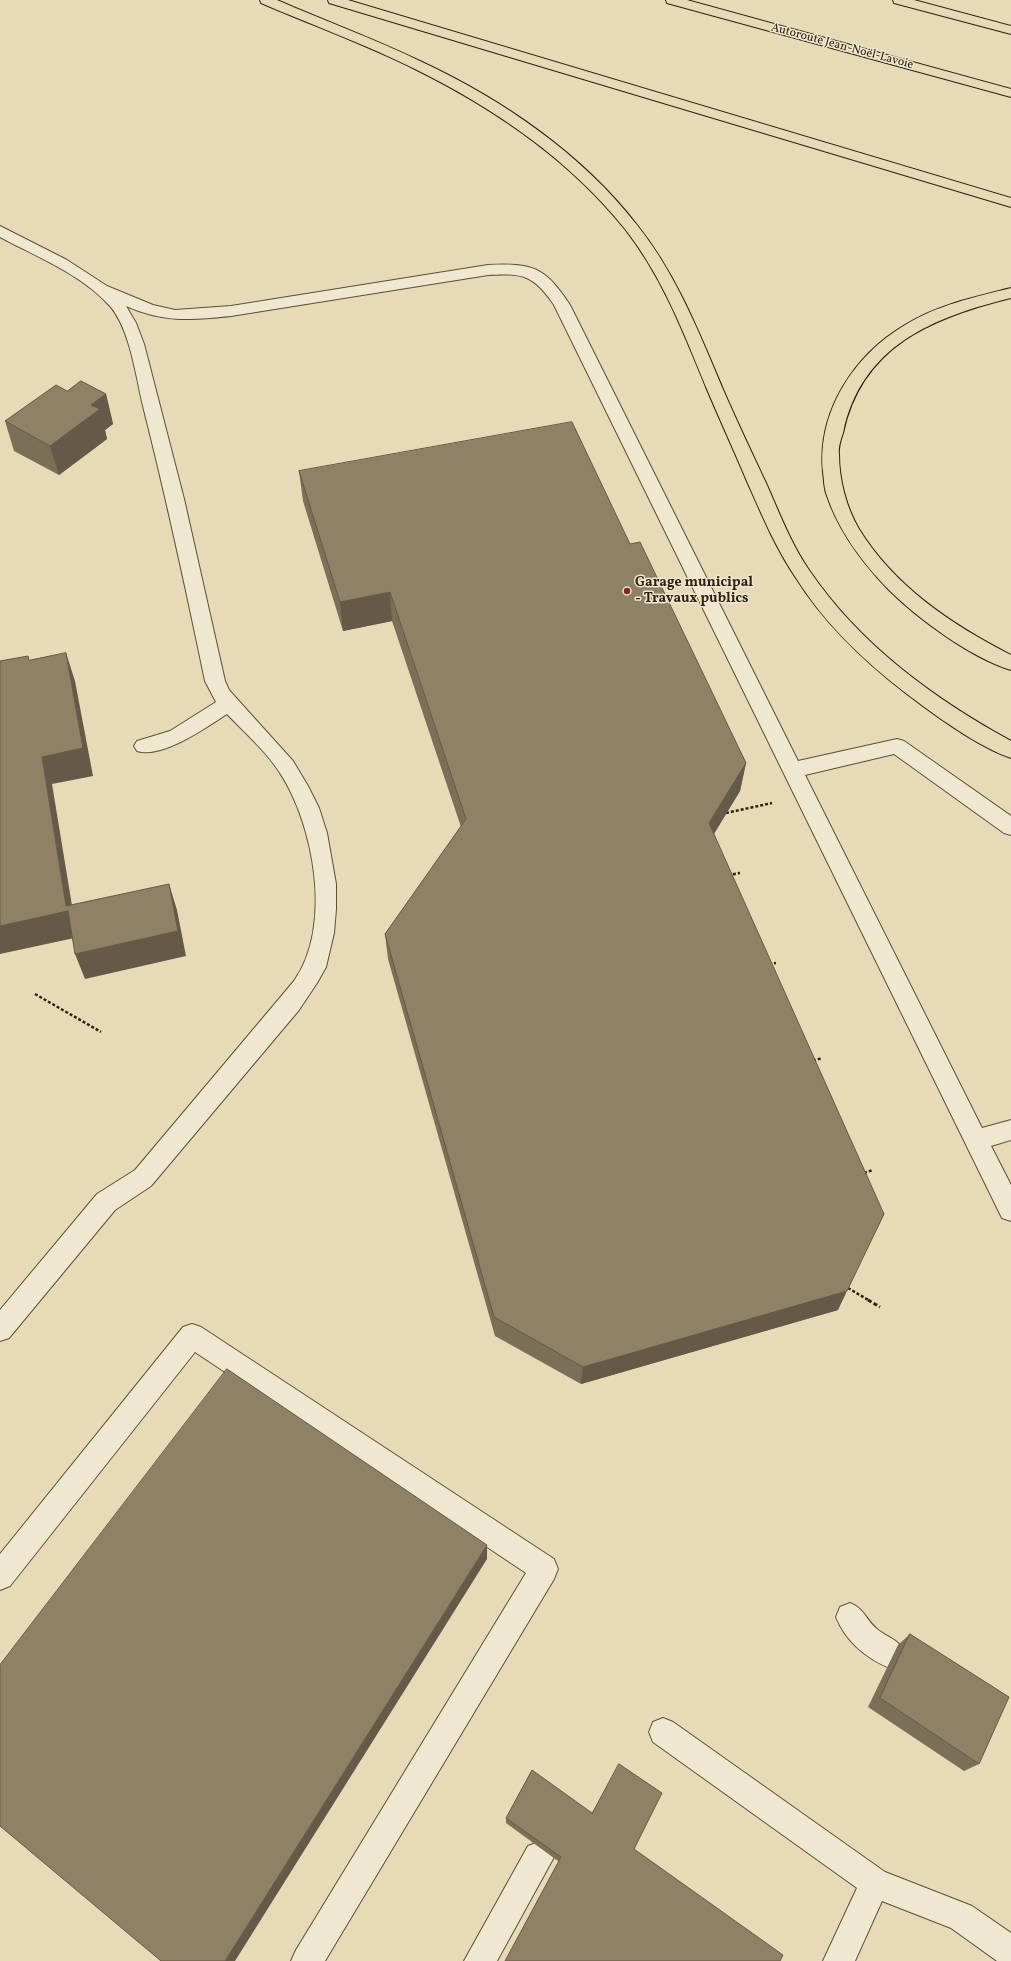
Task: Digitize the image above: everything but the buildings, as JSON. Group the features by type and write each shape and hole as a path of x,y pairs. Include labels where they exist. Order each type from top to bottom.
{"main road":[{"path":"266,0 420,66 479,99 564,158 610,202 633,229 665,280 697,346 781,537 802,575 850,632 885,666 928,700 984,736 1011,750"},
{"path":"334,0 1011,204"},
{"name":"Autoroute Jean-Noël-Lavoie","path":"672,0 1011,93"},
{"path":"899,0 1011,30"},
{"path":"1011,293 966,305 934,317 891,341 856,377 844,397 835,419 830,461 831,481 836,500 845,520 859,543 875,564 914,603 938,622 985,651 1011,663"}],"lane":[{"path":"0,231 85,277 104,290 149,309 173,315"},
{"path":"133,334 154,319 173,315 194,315 230,311 488,270 506,268 525,270 540,276 550,285 562,305 1011,1210"},
{"path":"0,1329 106,1202 143,1178 291,1003 313,972 323,941 326,909 320,847 309,811 299,789 286,767 221,694 215,681 175,499 133,334 117,304 104,290"},
{"path":"144,746 176,737 229,703"},
{"path":"793,770 898,746 1011,828"},
{"path":"976,1140 1011,1130"},
{"path":"0,1576 192,1336 544,1569 307,1961"},
{"path":"850,1617 866,1638 892,1655"},
{"path":"663,1732 875,1883 961,1917 1011,1952"},
{"path":"480,1961 539,1857"},
{"path":"839,1961 875,1883"}],"path":[{"path":"726,814 775,802"},
{"path":"722,820 730,808"},
{"path":"722,876 740,873"},
{"path":"762,966 776,963"},
{"path":"36,994 101,1032"},
{"path":"811,1061 822,1058"},
{"path":"861,1173 873,1170"},
{"path":"846,1293 852,1281"},
{"path":"848,1288 880,1307"}],"place":[{"name":"Garage municipal - Travaux publics","path":"627,591"}]}
